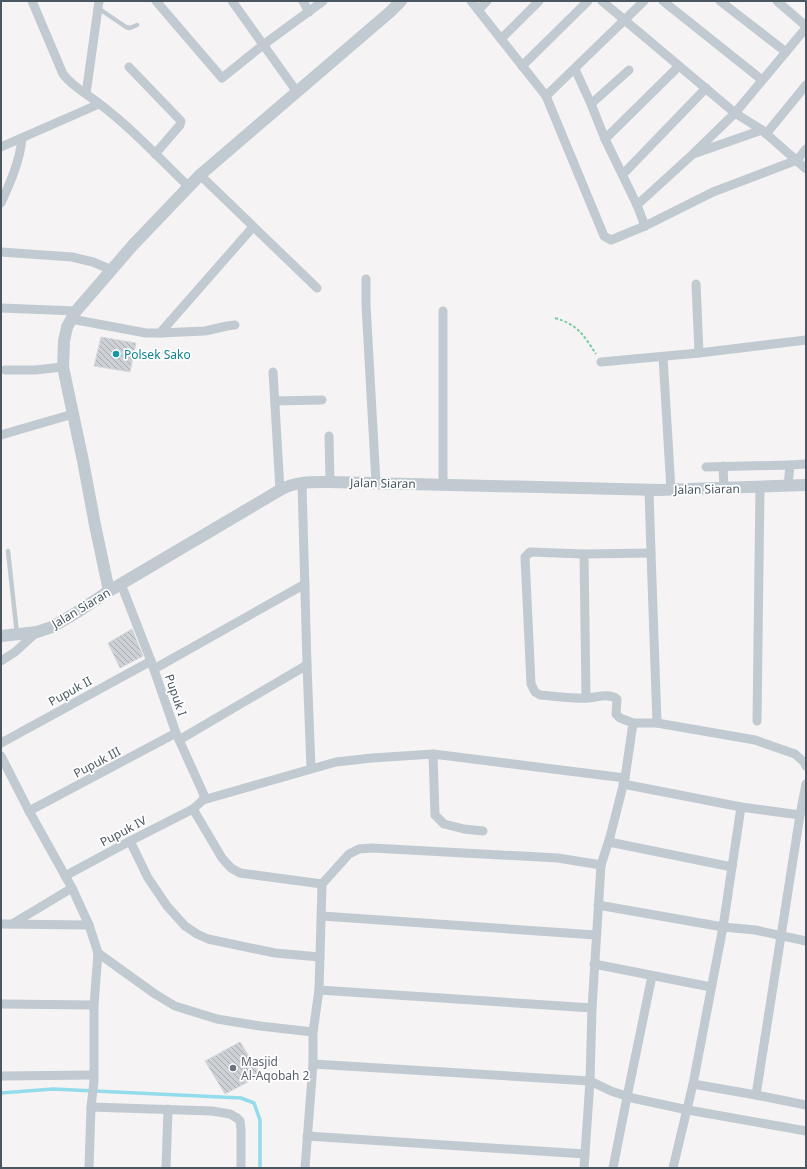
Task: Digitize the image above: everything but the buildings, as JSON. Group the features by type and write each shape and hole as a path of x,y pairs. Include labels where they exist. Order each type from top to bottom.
{"street":[{"path":"32,1 63,74 68,81 129,129 188,186"},
{"path":"156,1 222,78 263,45 323,1"},
{"path":"232,1 297,92"},
{"path":"303,1 309,12"},
{"path":"109,591 63,367 64,341 67,327 73,315 133,245 200,174 401,1"},
{"path":"471,1 546,96 604,236 611,240 645,226 713,192 797,160 806,148"},
{"path":"478,10 487,1"},
{"path":"501,39 539,1"},
{"path":"522,66 588,1"},
{"path":"602,1 735,113 764,132 806,169"},
{"path":"546,96 644,1"},
{"path":"663,1 762,80"},
{"path":"720,1 786,52"},
{"path":"637,205 735,113 806,27 777,1"},
{"path":"86,94 99,4"},
{"path":"605,139 679,66"},
{"path":"129,67 181,121 180,125 155,154"},
{"path":"575,69 605,139 637,205 645,226"},
{"path":"591,104 629,70"},
{"path":"693,154 764,132 806,85"},
{"path":"623,174 706,88"},
{"path":"1,147 99,104"},
{"path":"1,202 15,170 21,149 22,138"},
{"path":"200,174 317,288"},
{"path":"160,333 253,227"},
{"path":"1,252 72,257 93,262 112,270"},
{"path":"366,279 366,305 376,483"},
{"path":"696,284 699,353"},
{"path":"1,308 73,315 146,332 160,333 205,331 227,326 235,326"},
{"path":"443,311 443,484"},
{"path":"601,362 663,357 806,340"},
{"path":"663,357 671,490"},
{"path":"5,370 35,370 63,367"},
{"path":"273,372 280,490"},
{"path":"275,401 322,400"},
{"path":"1,435 73,414"},
{"path":"329,436 330,482"},
{"path":"706,467 806,464"},
{"path":"788,486 790,465"},
{"path":"723,466 724,488"},
{"name":"Jalan Siaran","path":"1,636 37,632 61,622 79,612 109,591 290,485 330,482 671,490 806,485"},
{"path":"302,483 311,768"},
{"path":"757,721 760,487"},
{"path":"649,490 657,723"},
{"path":"651,554 530,552 524,557 531,684 535,692 540,695 586,698 613,696 617,699 616,714 620,718 633,723 657,723 755,740 795,754 804,762 806,766"},
{"path":"584,554 586,698"},
{"name":"Pupuk I","path":"121,584 153,665 177,737 204,794 203,800"},
{"name":"Pupuk II","path":"1,743 153,665 305,584"},
{"path":"1,661 15,652 37,632"},
{"name":"Pupuk III","path":"29,811 177,737 307,665"},
{"path":"584,1168 590,1081 594,964 601,865 609,842 624,781 633,723"},
{"path":"432,754 435,815 444,824 464,829 483,831"},
{"path":"322,884 240,873 231,868 222,858 193,808 203,800 336,762 432,754 624,781 741,807 800,815"},
{"path":"1,756 29,811 72,888 90,925 98,952 94,1005 94,1078 89,1168"},
{"path":"756,1094 806,784"},
{"path":"675,1168 688,1110 723,927 741,807"},
{"name":"Pupuk IV","path":"65,876 193,808"},
{"path":"130,841 148,878 167,906 185,926 197,934 208,939 275,954 320,957"},
{"path":"609,842 732,867"},
{"path":"305,1168 314,1032 319,990 322,884 349,854 365,848 558,858 601,865"},
{"path":"12,924 72,888"},
{"path":"598,905 723,927 755,930 806,941"},
{"path":"322,916 596,935"},
{"path":"1,924 90,925"},
{"path":"98,952 155,994 175,1006 217,1019 260,1026 314,1032"},
{"path":"594,964 711,987"},
{"path":"613,1168 652,976"},
{"path":"319,990 592,1008"},
{"path":"1,1004 94,1005"},
{"path":"313,1064 590,1081 627,1097 688,1110 806,1131"},
{"path":"1,1076 94,1078"},
{"path":"693,1084 756,1094 806,1105"},
{"path":"92,1104 212,1111 230,1114 240,1121 241,1168"},
{"path":"166,1168 168,1109"},
{"path":"307,1136 585,1154"}],"lane":[{"path":"99,4 126,27 130,28 137,25"},
{"path":"8,551 17,634"}],"path":[{"path":"555,318 566,321 575,326 601,362"}],"waterway":[{"path":"1,1093 53,1089 241,1098 254,1103 260,1120 260,1168"}],"place":[{"name":"Polsek Sako","path":"116,354"},
{"name":"Masjid Al-Aqobah 2","path":"233,1068"}]}
